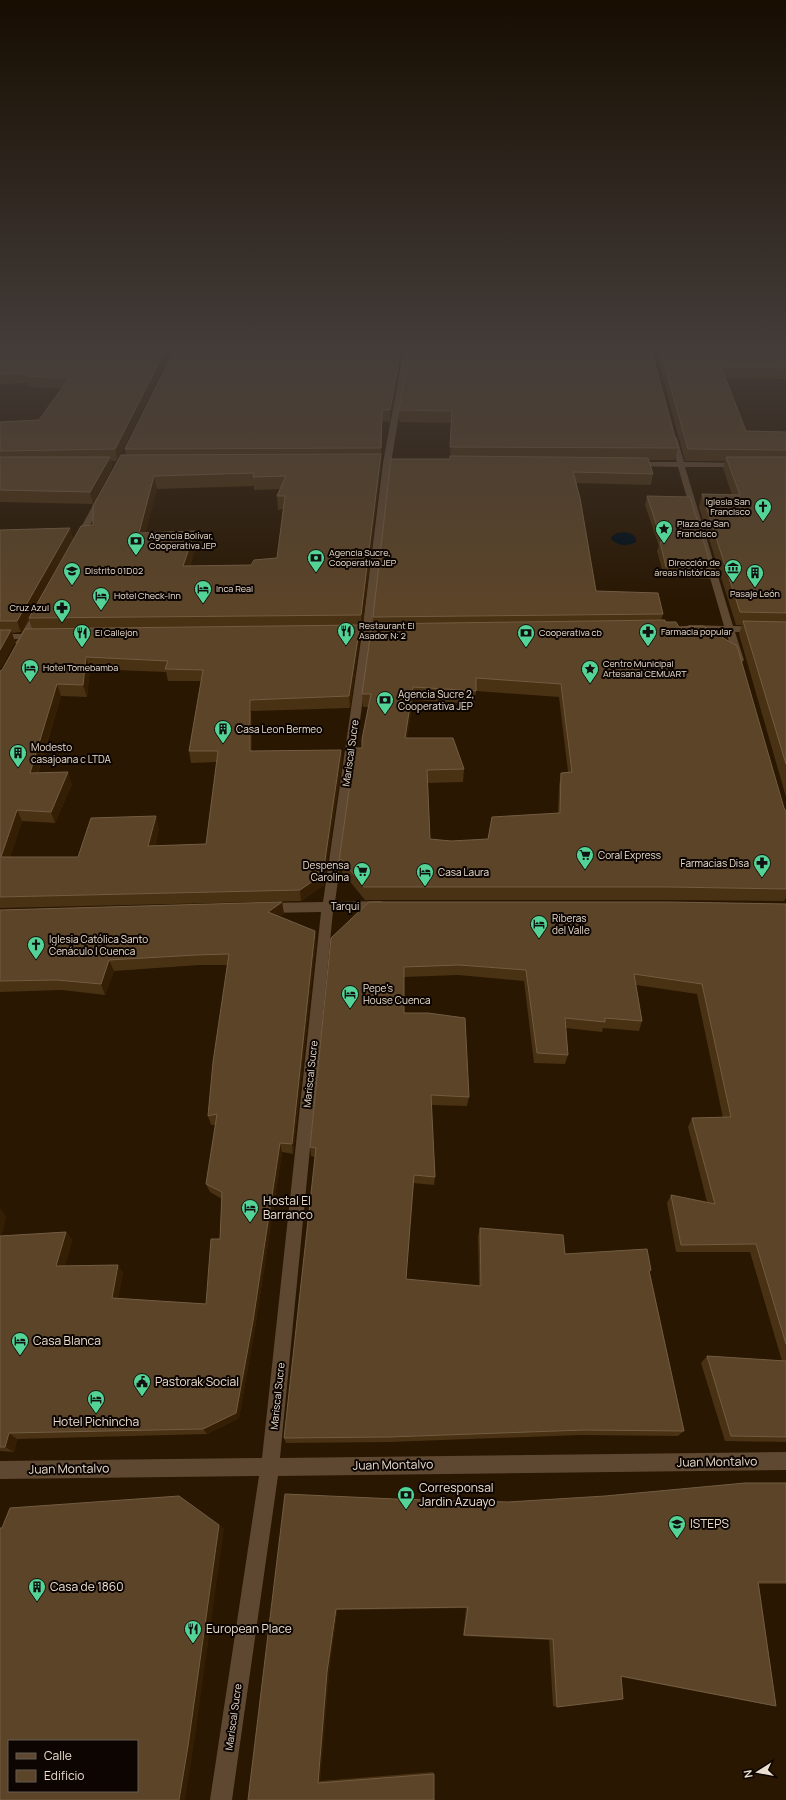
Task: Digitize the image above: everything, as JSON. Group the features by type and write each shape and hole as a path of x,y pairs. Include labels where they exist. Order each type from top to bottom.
{"street":[{"name":"Mariscal Sucre","path":"221,1800 270,1466 328,906 367,633 386,463 391,433"},
{"path":"672,433 680,465 718,585 741,668"},
{"path":"630,464 748,465"},
{"path":"74,547 105,492"},
{"path":"17,649 43,602"},
{"path":"676,628 786,630"},
{"path":"0,637 48,636"},
{"name":"Tarqui","path":"258,908 391,906"},
{"name":"Juan Montalvo","path":"0,1470 786,1461"}],"shaded area":[{"path":"625,532 632,534 636,538 636,542 629,545 623,545 611,539 611,537 617,533"}],"building":[{"path":"0,433 123,433 115,449 0,451"},
{"path":"133,433 381,433 381,448 125,449"},
{"path":"451,433 674,433 678,448 450,447"},
{"path":"684,433 786,433 786,450 688,449"},
{"path":"381,454 361,615 29,618 81,526 93,525 93,506 121,455","holes":["254,473 253,477 286,476 277,496 285,496 277,558 254,560 251,565 183,566 195,531 139,533 154,476"]},
{"path":"450,456 648,458 653,474 573,472 580,498 596,591 658,593 663,614 373,617 391,459 450,459"},
{"path":"0,457 110,457 90,492 0,490"},
{"path":"726,457 786,457 786,613 740,612 702,494 740,495"},
{"path":"647,496 690,497 712,569 666,567 660,542 662,542"},
{"path":"70,528 17,621 0,621 0,530"},
{"path":"665,620 665,622 676,622 679,627 703,626 737,646 786,811 786,889 670,887 364,887 341,859 339,861 355,748 362,748 362,739 371,694 362,694 372,624","holes":["476,678 561,684 572,772 561,773 560,813 492,817 488,839 451,841 430,839 427,770 464,769 453,738 405,738 413,687 476,691"]},
{"path":"743,621 786,622 786,764"},
{"path":"360,625 349,696 250,700 250,751 341,750 323,874 300,890 0,897 0,671 2,670 25,629","holes":["86,657 168,661 165,669 203,670 189,751 218,751 206,844 148,846 156,816 91,818 78,857 1,857 17,810 51,812 68,772 30,773 57,684 83,685"]},
{"path":"0,630 11,630 0,650"},
{"path":"282,902 268,912 315,931 292,1144 280,1143 253,1321 236,1413 203,1429 9,1433 5,1447 0,1447 0,1236 66,1232 56,1266 118,1265 112,1298 206,1304 211,1239 220,1239 222,1192 206,1184 217,1114 208,1116 213,1062 229,954 109,960 101,984 57,980 0,981 0,910"},
{"path":"369,902 670,902 786,904 786,1344 756,1244 681,1245 671,1195 715,1204 692,1118 731,1117 702,984 634,974 642,1021 605,1018 605,1022 565,1018 568,1055 537,1053 526,970 459,965 404,967 404,1013 428,1013 465,1018 469,1097 431,1095 435,1177 414,1175 406,1279 481,1286 480,1228 563,1235 565,1254 647,1249 651,1270 649,1271 684,1431 584,1430 389,1437 284,1438 316,1148 310,1147 331,938"},
{"path":"707,1356 786,1361 786,1437 731,1436"},
{"path":"745,1483 786,1483 786,1582 758,1582 776,1706 621,1676 623,1699 557,1707 553,1639 464,1635 468,1607 336,1609 327,1672 318,1783 434,1774 434,1800 248,1800 285,1494 508,1502 605,1496"},
{"path":"179,1496 219,1525 179,1800 0,1800 0,1528 2,1528 10,1508"}],"place":[{"name":"Iglesia San Francisco","path":"763,522"},
{"name":"Plaza de San Francisco","path":"664,544"},
{"name":"Agencia Bolívar, Cooperativa JEP","path":"136,556"},
{"name":"Agencia Sucre, Cooperativa JEP","path":"316,573"},
{"name":"Dirección de áreas históricas","path":"733,583"},
{"name":"Distrito 01D02","path":"72,586"},
{"name":"Pasaje León","path":"755,588"},
{"name":"Inca Real","path":"203,604"},
{"name":"Hotel Check-Inn","path":"101,611"},
{"name":"Cruz Azul","path":"62,623"},
{"name":"Restaurant El Asador N: 2","path":"346,646"},
{"name":"Farmacia popular","path":"648,647"},
{"name":"El Callejon","path":"82,648"},
{"name":"Cooperativa cb","path":"526,648"},
{"name":"Hotel Tomebamba","path":"30,683"},
{"name":"Centro Municipal Artesanal CEMUART","path":"590,684"},
{"name":"Agencia Sucre 2, Cooperativa JEP","path":"385,715"},
{"name":"Casa Leon Bermeo","path":"223,744"},
{"name":"Modesto casajoana c LTDA","path":"18,768"},
{"name":"Coral Express","path":"585,870"},
{"name":"Farmacias Disa","path":"762,878"},
{"name":"Despensa Carolina","path":"362,886"},
{"name":"Casa Laura","path":"425,887"},
{"name":"Riberas del Valle","path":"539,939"},
{"name":"Iglesia Católica Santo Cenáculo | Cuenca","path":"36,960"},
{"name":"Pepe's House Cuenca","path":"350,1009"},
{"name":"Hostal El Barranco","path":"250,1223"},
{"name":"Casa Blanca","path":"20,1356"},
{"name":"Pastorak Social","path":"142,1397"},
{"name":"Hotel Pichincha","path":"96,1414"},
{"name":"Corresponsal Jardin Azuayo","path":"406,1510"},
{"name":"ISTEPS","path":"677,1539"},
{"name":"Casa de 1860","path":"37,1602"},
{"name":"European Place","path":"193,1644"}]}
